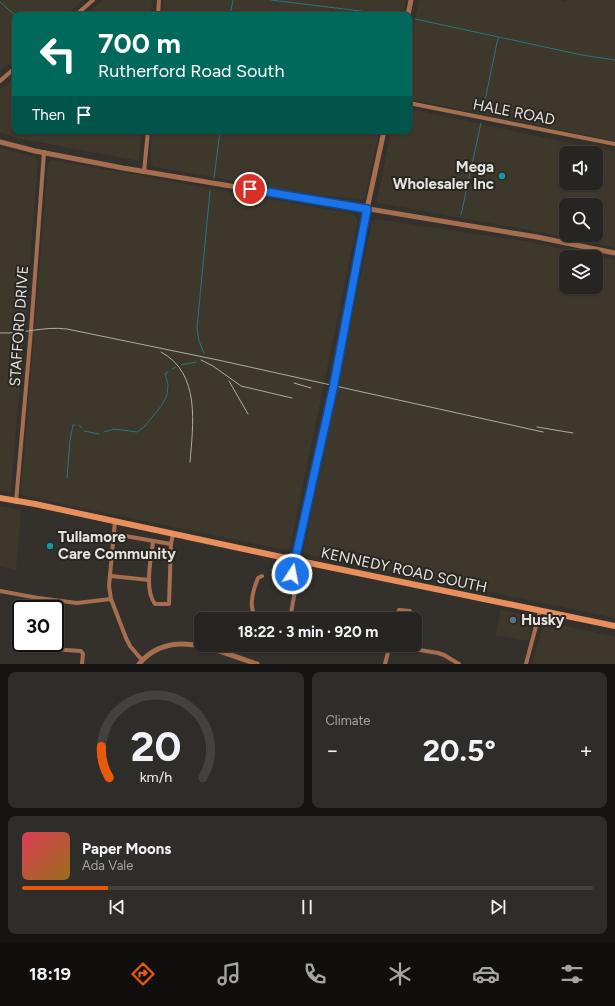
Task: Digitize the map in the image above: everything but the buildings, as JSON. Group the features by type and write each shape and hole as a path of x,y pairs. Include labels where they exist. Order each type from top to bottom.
{"main road":[{"name":"KENNEDY ROAD SOUTH","path":"0,498 615,626"}],"street":[{"path":"79,12 93,0"},
{"path":"158,12 159,0"},
{"path":"409,12 411,0"},
{"path":"0,81 12,71"},
{"name":"HALE ROAD","path":"412,104 615,144"},
{"path":"144,172 148,134"},
{"path":"291,612 295,591 292,574 333,389 367,209 383,134"},
{"path":"0,142 144,172 537,237 615,253"},
{"name":"STAFFORD DRIVE","path":"16,502 44,152"},
{"path":"115,522 109,586 110,599 126,638 141,662 164,646 184,644 207,647 257,664"},
{"path":"153,542 149,580 152,600 155,604 170,604 171,544 173,534"},
{"path":"125,536 171,544"},
{"path":"111,576 149,580"},
{"path":"254,612 252,608 254,588 258,578 262,576"},
{"path":"0,591 77,603 110,599"},
{"path":"398,612 399,610 410,611"},
{"path":"526,664 540,611"},
{"path":"64,650 80,651 83,654 82,664"},
{"path":"422,650 444,655 459,664"},
{"path":"385,664 388,652"}],"shaded area":[{"path":"0,0 83,0 69,12 12,12 12,61 0,71"},
{"path":"103,0 152,0 151,12 89,12"},
{"path":"163,0 406,0 404,12 162,12"},
{"path":"419,0 558,0 566,2 567,0 615,0 615,141 412,100 412,34"},
{"path":"12,79 12,134 142,134 139,161 16,138 0,132 0,90"},
{"path":"412,110 584,146 559,146 559,190 603,190 603,149 615,151 615,248 586,242 603,242 603,198 559,198 559,236 379,203 377,201 390,134 412,134"},
{"path":"152,134 378,134 365,197 361,200 295,192 155,167 150,160"},
{"path":"0,148 35,157 38,161 11,492 0,490"},
{"path":"52,160 353,214 358,219 290,547 286,550 28,497 21,494 48,163"},
{"path":"376,219 524,241 567,250 559,250 559,294 603,294 603,257 615,260 615,618 305,554 303,551 372,221"},
{"path":"0,506 21,510 16,570 0,566"},
{"path":"501,610 533,617 529,641 496,635"},
{"path":"544,621 615,637 615,664 532,664"}],"waterway":[{"path":"231,12 233,0"},
{"path":"271,0 369,12"},
{"path":"0,2 12,12"},
{"path":"415,19 582,55 615,60"},
{"path":"483,110 498,38"},
{"path":"461,215 481,123"},
{"path":"214,178 220,134"},
{"path":"204,353 199,341 197,328 210,191"},
{"path":"181,365 196,362"},
{"path":"172,369 176,367"},
{"path":"104,432 114,429 137,432 144,427 162,405 167,395 168,384 165,374 168,372"},
{"path":"67,478 70,440 73,425 75,425"},
{"path":"79,425 82,428"},
{"path":"84,431 99,434"}],"railway":[{"path":"0,333 50,328 67,329 218,360 543,432"},
{"path":"161,352 174,361 183,373 189,386 193,416 190,462"},
{"path":"201,360 213,366 241,386 292,398"},
{"path":"229,381 248,414"},
{"path":"294,383 311,388"},
{"path":"537,427 573,433"}],"place":[{"name":"Mega Wholesaler Inc","path":"502,176"},
{"name":"Tullamore Care Community","path":"50,546"},
{"name":"Husky","path":"513,620"}],"route":[{"path":"250,189 367,209 333,389 292,574"}]}
